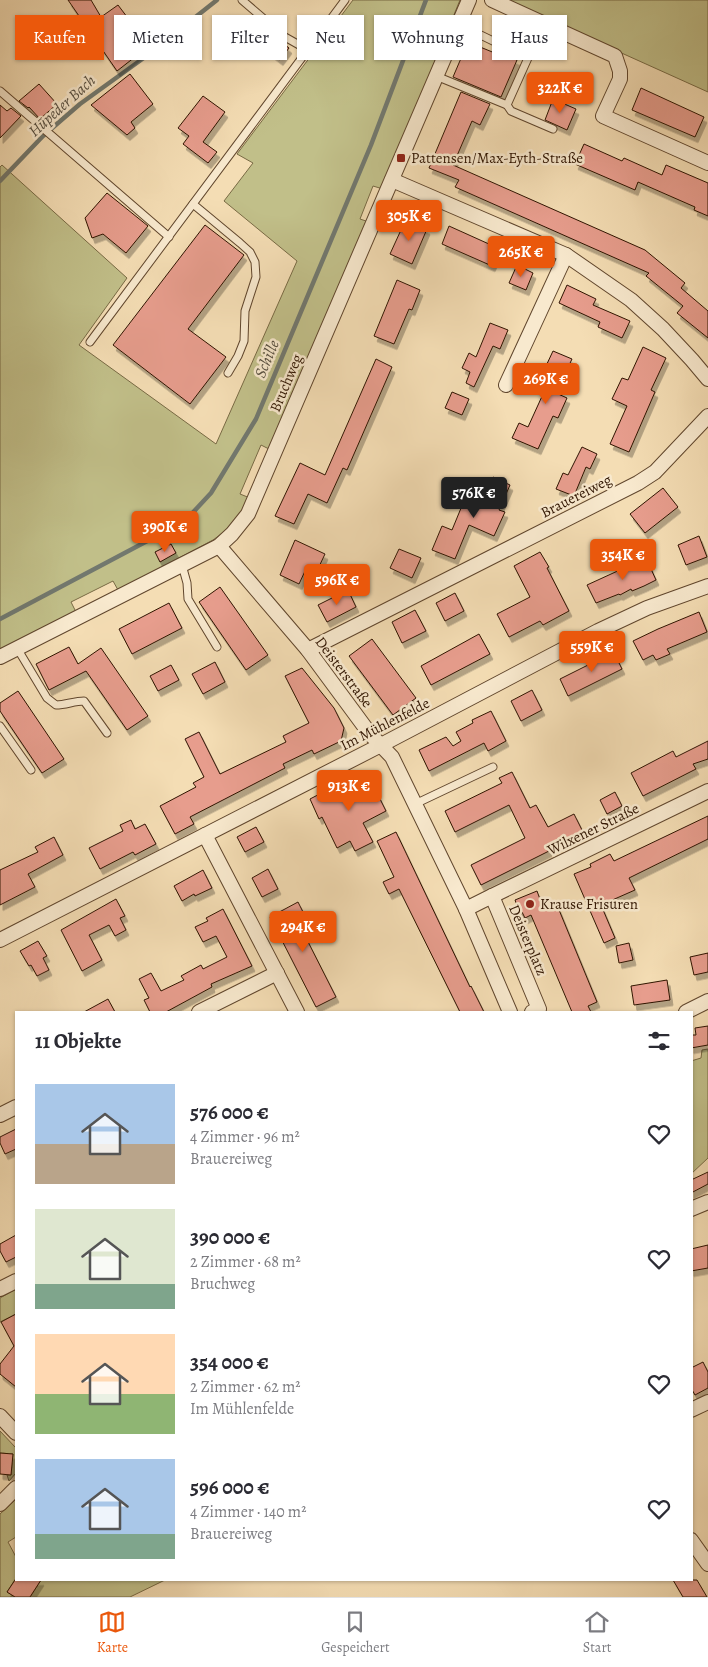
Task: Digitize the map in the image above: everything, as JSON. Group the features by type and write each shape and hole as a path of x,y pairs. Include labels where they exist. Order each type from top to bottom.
{"street":[{"name":"Bruchweg","path":"462,15 469,0"},
{"path":"492,0 615,56 620,71 620,79 603,116 708,163"},
{"name":"Bruchweg","path":"0,657 219,546 232,534 248,514 443,60"},
{"path":"392,180 566,255 631,300 664,329 708,379"},
{"path":"506,385 566,255"},
{"name":"Brauereiweg","path":"308,650 638,483 656,472 708,416"},
{"name":"Deisterstraße","path":"219,546 308,650 370,734 392,757 466,909"},
{"name":"Im Mühlenfelde","path":"0,940 381,745 598,631 647,608 708,586"},
{"name":"Wilxener Straße","path":"492,896 708,790"},
{"path":"205,835 296,1011"},
{"name":"Deisterplatz","path":"466,909 492,896 537,1011"},
{"path":"466,909 510,1011"},
{"path":"202,1011 277,973"},
{"path":"688,1011 708,1002"},
{"path":"0,1115 15,1107"},
{"path":"693,1208 708,1202"},
{"path":"0,1289 15,1282"},
{"path":"693,1409 708,1402"},
{"path":"0,1416 15,1432"},
{"path":"0,1504 15,1489"},
{"path":"693,1543 708,1564"}],"lane":[{"path":"242,0 285,37 297,44"},
{"path":"335,15 346,0"},
{"path":"482,36 528,58 507,105"},
{"path":"90,342 301,60"},
{"path":"436,76 507,105 516,113 553,129"},
{"path":"0,91 169,237"},
{"path":"193,204 250,252 255,262 256,277 245,311 244,341 228,373"},
{"path":"182,565 187,583 188,599 217,647"},
{"path":"17,648 47,698 56,705 84,701 107,733"},
{"path":"0,726 31,770"},
{"path":"415,804 493,767"}],"shaded area":[{"path":"353,0 460,0 454,15 374,15 374,60 436,60 383,189 373,186 360,219 369,222 271,450 261,445 240,494 250,498 234,522 213,540 118,590 113,581 71,602 76,612 0,652 0,167 2,165 127,278 79,345 216,444 297,261 224,201 253,163 237,154 308,60 364,60 364,15 342,15"},
{"path":"504,0 708,0 708,92 567,28 567,15 537,15"},
{"path":"708,1049 708,1158 693,1172 693,1060 701,1058 702,1050"},
{"path":"15,1290 15,1314 0,1322 0,1298"},
{"path":"0,1431 15,1447 15,1474 9,1481 7,1475 11,1475 13,1454 0,1453"},
{"path":"15,1500 15,1538 8,1542 15,1555 15,1580 7,1592 15,1597 0,1597 0,1514"},
{"path":"40,1581 163,1581 130,1597 30,1597"}],"building":[{"path":"68,0 91,0 100,15 78,15"},
{"path":"118,5 126,15 114,15 114,60 131,60 117,71 104,52 104,15"},
{"path":"482,48 492,52 492,60 517,60 501,97 453,77 460,60 482,60"},
{"path":"130,74 153,104 131,122 135,128 127,135 91,105"},
{"path":"39,84 57,104 40,119 29,107 19,101"},
{"path":"641,88 704,117 695,137 632,110"},
{"path":"461,92 490,104 480,125 472,121 453,165 645,250 685,283 681,288 708,311 708,338 677,313 683,306 646,276 649,273 455,187 459,180 429,168"},
{"path":"203,96 225,112 203,142 217,152 208,163 183,144 189,136 178,128"},
{"path":"553,99 576,109 567,130 545,120"},
{"path":"0,105 7,111 11,108 21,116 0,138"},
{"path":"584,144 622,161 624,158 662,175 666,165 708,183 708,216 694,210 695,207 638,182 635,190 575,164"},
{"path":"107,193 148,226 126,253 103,234 92,238 85,218"},
{"path":"406,219 427,229 412,264 390,254"},
{"path":"205,225 244,255 188,329 226,357 190,404 113,345"},
{"path":"449,226 500,249 492,266 442,244"},
{"path":"517,265 533,273 526,290 509,283"},
{"path":"397,280 420,290 412,310 409,309 394,344 374,336"},
{"path":"567,285 596,299 593,305 630,321 622,338 598,327 600,322 559,303"},
{"path":"490,323 508,330 500,349 493,346 474,387 466,383 470,372 462,368 469,353 476,357"},
{"path":"643,347 666,358 651,390 655,392 629,452 610,444 627,406 612,399 622,378 628,380"},
{"path":"553,351 572,359 556,393 567,398 558,418 553,416 538,449 512,438 519,423 528,427 554,370 546,366"},
{"path":"376,359 392,367 347,470 343,468 327,503 308,494 294,524 275,516 300,463 325,475"},
{"path":"452,392 469,399 462,415 445,408"},
{"path":"582,447 597,454 590,469 586,467 574,496 556,489 563,473 568,475"},
{"path":"493,477 510,485 499,510 505,512 494,536 469,525 455,559 432,550 442,526 452,530 466,496 482,503"},
{"path":"663,488 678,507 645,533 630,514"},
{"path":"699,536 707,557 686,565 678,545"},
{"path":"295,540 325,554 316,573 306,569 299,584 280,575"},
{"path":"171,544 176,553 160,562 155,552"},
{"path":"399,549 421,558 412,578 390,568"},
{"path":"540,552 569,611 543,625 540,621 509,637 497,614 530,597 514,566"},
{"path":"646,558 656,580 632,591 631,589 596,603 587,585"},
{"path":"220,587 268,655 246,670 199,602"},
{"path":"348,590 356,607 327,622 318,605"},
{"path":"455,593 464,611 445,621 436,603"},
{"path":"169,603 182,628 132,654 119,629"},
{"path":"415,610 426,631 402,643 392,622"},
{"path":"699,612 707,632 667,649 670,654 656,660 653,655 643,660 633,641"},
{"path":"479,634 490,654 431,685 421,666"},
{"path":"372,639 416,698 393,715 349,656"},
{"path":"69,647 78,664 101,648 148,716 127,730 86,671 49,690 36,664"},
{"path":"612,649 622,669 568,696 560,679 592,663 591,660"},
{"path":"215,662 225,682 203,694 192,674"},
{"path":"171,665 179,680 158,691 150,676"},
{"path":"302,668 334,708 344,728 341,741 314,754 312,750 283,764 285,768 190,817 194,824 175,834 160,806 196,787 193,783 204,777 185,739 199,732 220,774 286,742 283,736 309,723 285,676"},
{"path":"532,690 542,710 521,721 511,701"},
{"path":"18,691 64,759 42,773 0,711 0,703"},
{"path":"491,711 506,741 488,751 484,743 429,771 419,750 446,737 453,746 461,741 456,732 473,723 472,720"},
{"path":"708,741 708,759 693,764 696,769 643,796 631,773 673,751 676,757"},
{"path":"512,772 530,808 536,805 548,827 574,814 583,832 481,885 471,865 525,838 509,805 455,832 445,811 502,783 499,778"},
{"path":"368,775 386,811 363,823 373,842 355,851 350,841 337,848 322,817 319,819 310,799 333,787 335,791"},
{"path":"615,792 622,806 607,814 600,800"},
{"path":"708,816 708,839 629,878 635,890 601,905 615,938 604,943 574,874 591,867 590,864 610,854 614,861"},
{"path":"131,820 135,829 145,824 156,844 135,855 133,852 100,869 89,848 123,831 120,825"},
{"path":"256,827 264,842 245,852 237,837"},
{"path":"396,832 470,987 484,1011 460,1011 399,889 389,894 383,882 394,877 377,841"},
{"path":"54,837 63,855 28,874 35,887 0,905 0,870 38,852 35,847"},
{"path":"268,869 278,889 262,897 252,878"},
{"path":"203,870 212,888 195,896 194,894 182,901 174,886"},
{"path":"537,891 544,910 557,905 597,1002 588,1006 590,1011 572,1011 531,915 525,918 522,912 520,913 515,900"},
{"path":"116,899 125,916 120,918 126,930 115,936 109,925 89,935 102,960 82,971 61,930"},
{"path":"298,902 309,924 301,928 336,997 316,1007 270,917"},
{"path":"223,909 252,966 211,984 212,987 168,1011 150,1011 144,1000 149,998 139,979 151,973 161,991 184,980 181,976 201,965 203,969 227,957 216,936 203,942 195,927 208,921 206,918"},
{"path":"38,941 47,956 43,958 49,970 37,976 20,951"},
{"path":"629,943 633,960 619,963 616,946"},
{"path":"708,953 708,972 694,975 690,957"},
{"path":"667,980 670,1000 634,1005 631,986"},
{"path":"108,999 114,1011 86,1011"},
{"path":"708,1026 708,1045 693,1048 693,1035 696,1035 695,1028"},
{"path":"15,1130 15,1149 5,1154 0,1143 0,1137"},
{"path":"708,1172 708,1184 693,1192 693,1179"},
{"path":"15,1236 15,1258 6,1262 0,1251 0,1244"},
{"path":"708,1245 708,1268 693,1271 693,1249"},
{"path":"15,1315 15,1386 0,1374 0,1364 14,1346 1,1322"},
{"path":"703,1362 708,1372 708,1388 695,1395 693,1392 693,1367"},
{"path":"0,1453 13,1454 11,1475 0,1474"},
{"path":"15,1580 40,1581 30,1597 15,1597 7,1592"},
{"path":"697,1580 707,1597 683,1597 674,1581"}],"waterway":[{"name":"Hüpeder Bach","path":"0,181 43,136 80,104 145,57 217,0"},
{"name":"Schille","path":"0,619 185,521 211,493 256,419 371,145 426,0"}],"place":[{"name":"Pattensen/Max-Eyth-Straße","path":"401,158"},
{"name":"Krause Frisuren","path":"530,904"}]}
